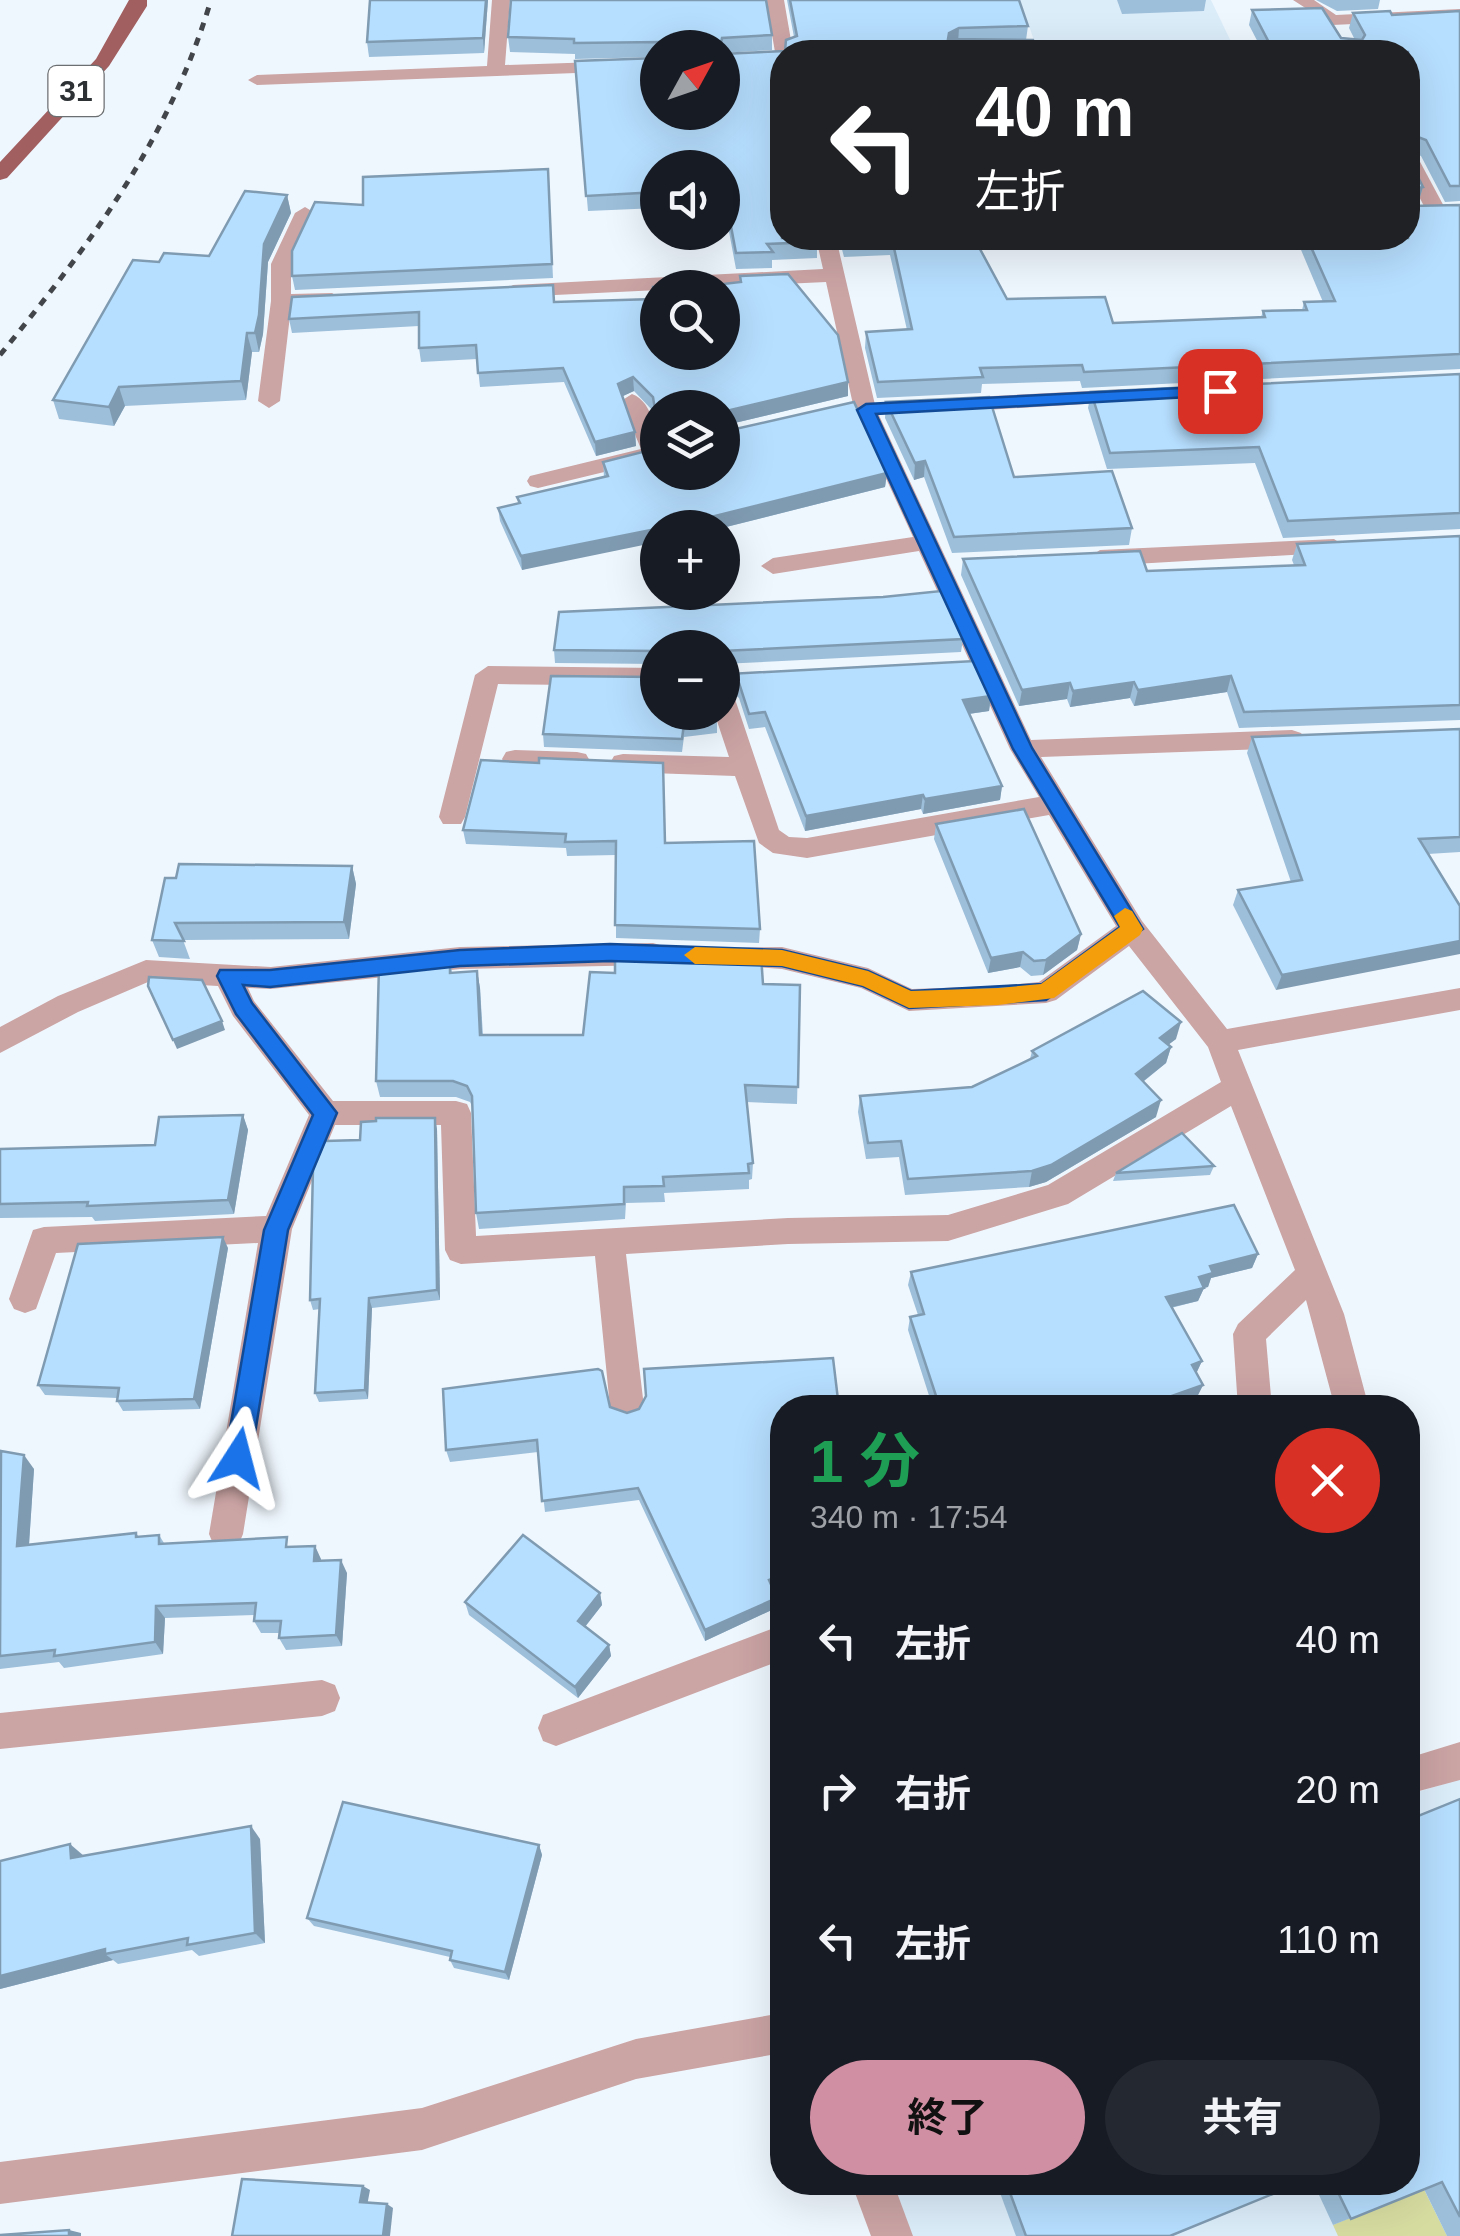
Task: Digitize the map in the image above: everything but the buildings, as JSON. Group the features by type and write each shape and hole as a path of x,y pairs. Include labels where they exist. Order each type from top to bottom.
{"main road":[{"name":"31","path":"0,174 103,62 138,0"}],"street":[{"path":"496,71 501,0"},
{"path":"775,0 777,40"},
{"path":"1302,0 1336,28 1460,14"},
{"path":"257,80 640,65"},
{"path":"1420,180 1437,212"},
{"path":"1420,213 1460,211"},
{"path":"269,401 281,302 281,264 305,214"},
{"path":"829,250 865,407 926,542 947,565 973,663 1132,929 1220,1042 1328,1314 1349,1395"},
{"path":"498,291 835,276"},
{"path":"281,302 360,298"},
{"path":"924,406 1142,395"},
{"path":"632,401 640,418"},
{"path":"538,481 640,457"},
{"path":"774,566 926,542"},
{"path":"1073,559 1363,545"},
{"path":"452,816 488,675 640,677"},
{"path":"732,730 768,836 784,846 807,848 1056,804"},
{"path":"1023,749 1321,738"},
{"path":"515,759 745,767"},
{"path":"0,1041 68,1004 146,971 270,978 460,958 610,952 782,958 868,979 909,1000 998,997 1046,992 1132,929"},
{"path":"228,976 244,1008 325,1113"},
{"path":"1220,1042 1460,998"},
{"path":"325,1113 456,1114 461,1250 788,1231 948,1228 1057,1196 1238,1087"},
{"path":"226,1534 276,1230 325,1113"},
{"path":"26,1298 44,1240 276,1230"},
{"path":"610,1241 627,1406"},
{"path":"1254,1395 1249,1334 1312,1274"},
{"path":"556,1728 770,1648"},
{"path":"0,1730 322,1698"},
{"path":"1420,1772 1460,1760"},
{"path":"0,2183 422,2128 636,2059 770,2035"},
{"path":"877,2195 892,2236"}],"shaded area":[{"path":"1020,0 1211,0 1230,40 1034,40"},
{"path":"1460,1779 1460,2236 892,2236 877,2195 1420,2195 1420,1791"}],"green space":[{"path":"1420,2181 1447,2236 1338,2236 1333,2225 1388,2195 1420,2195"}],"railway":[{"path":"0,355 124,188 173,99 211,0"}],"slow traffic":[{"path":"695,955 782,958 868,979 909,1000 998,997 1046,992 1132,929 1125,916"}],"route":[{"path":"238,1458 276,1230 325,1113 244,1008 228,976 270,978 460,958 610,952 782,958 868,979 909,1000 1046,992 1132,929 1023,749 866,410 1220,391"}]}
